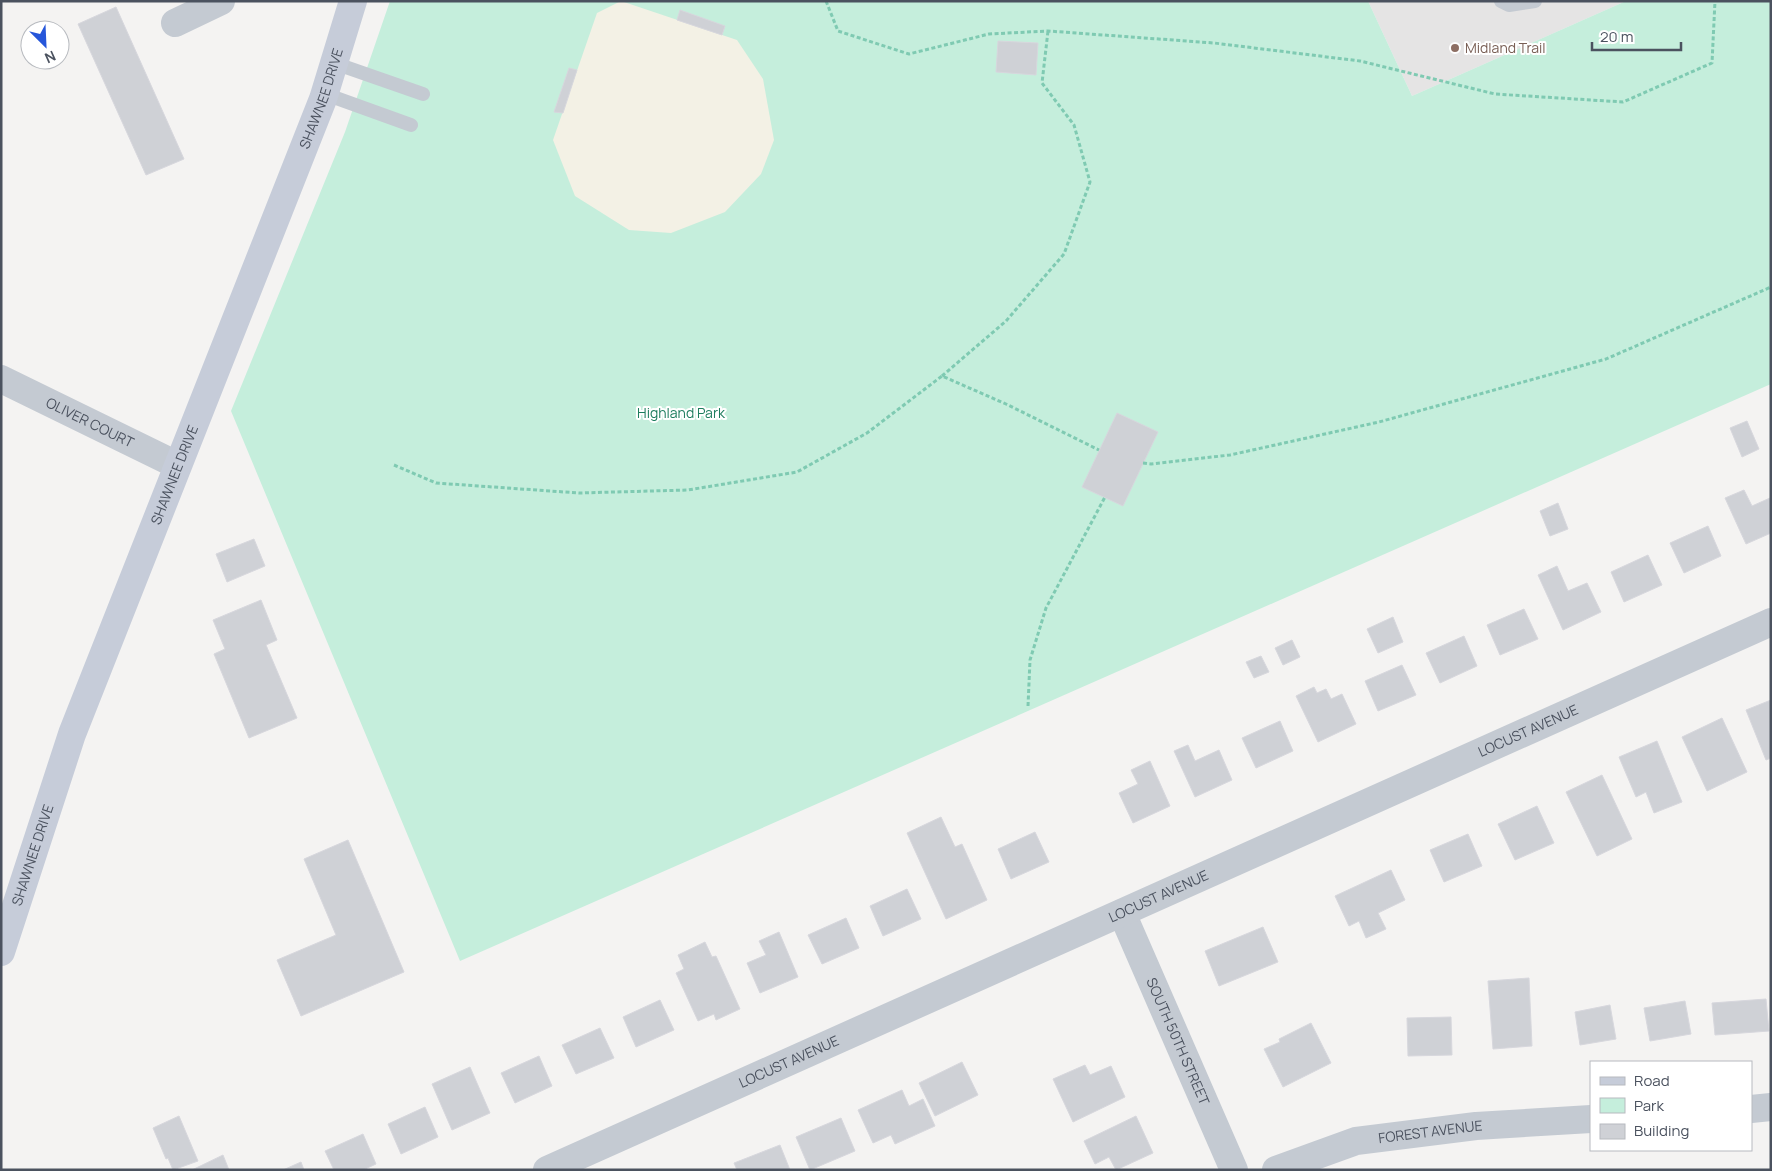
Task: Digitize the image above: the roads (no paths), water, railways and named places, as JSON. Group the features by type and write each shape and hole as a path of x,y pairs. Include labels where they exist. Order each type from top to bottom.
{"main road":[{"name":"SHAWNEE DRIVE","path":"4,936 72,734 324,94 353,1"}],"street":[{"path":"175,23 221,1"},
{"name":"OLIVER COURT","path":"1,379 177,465"},
{"name":"LOCUST AVENUE","path":"547,1170 1771,622"},
{"name":"SOUTH 50TH STREET","path":"1122,913 1234,1170"},
{"path":"1752,1109 1771,1107"},
{"name":"FOREST AVENUE","path":"1276,1170 1356,1141 1476,1126 1590,1119"}],"lane":[{"path":"1501,1 1509,6 1535,1"},
{"path":"334,62 423,94"},
{"path":"324,94 411,125"}],"place":[{"name":"Midland Trail","path":"1455,48"}],"park label":[{"name":"Highland Park","path":"681,413"}]}
